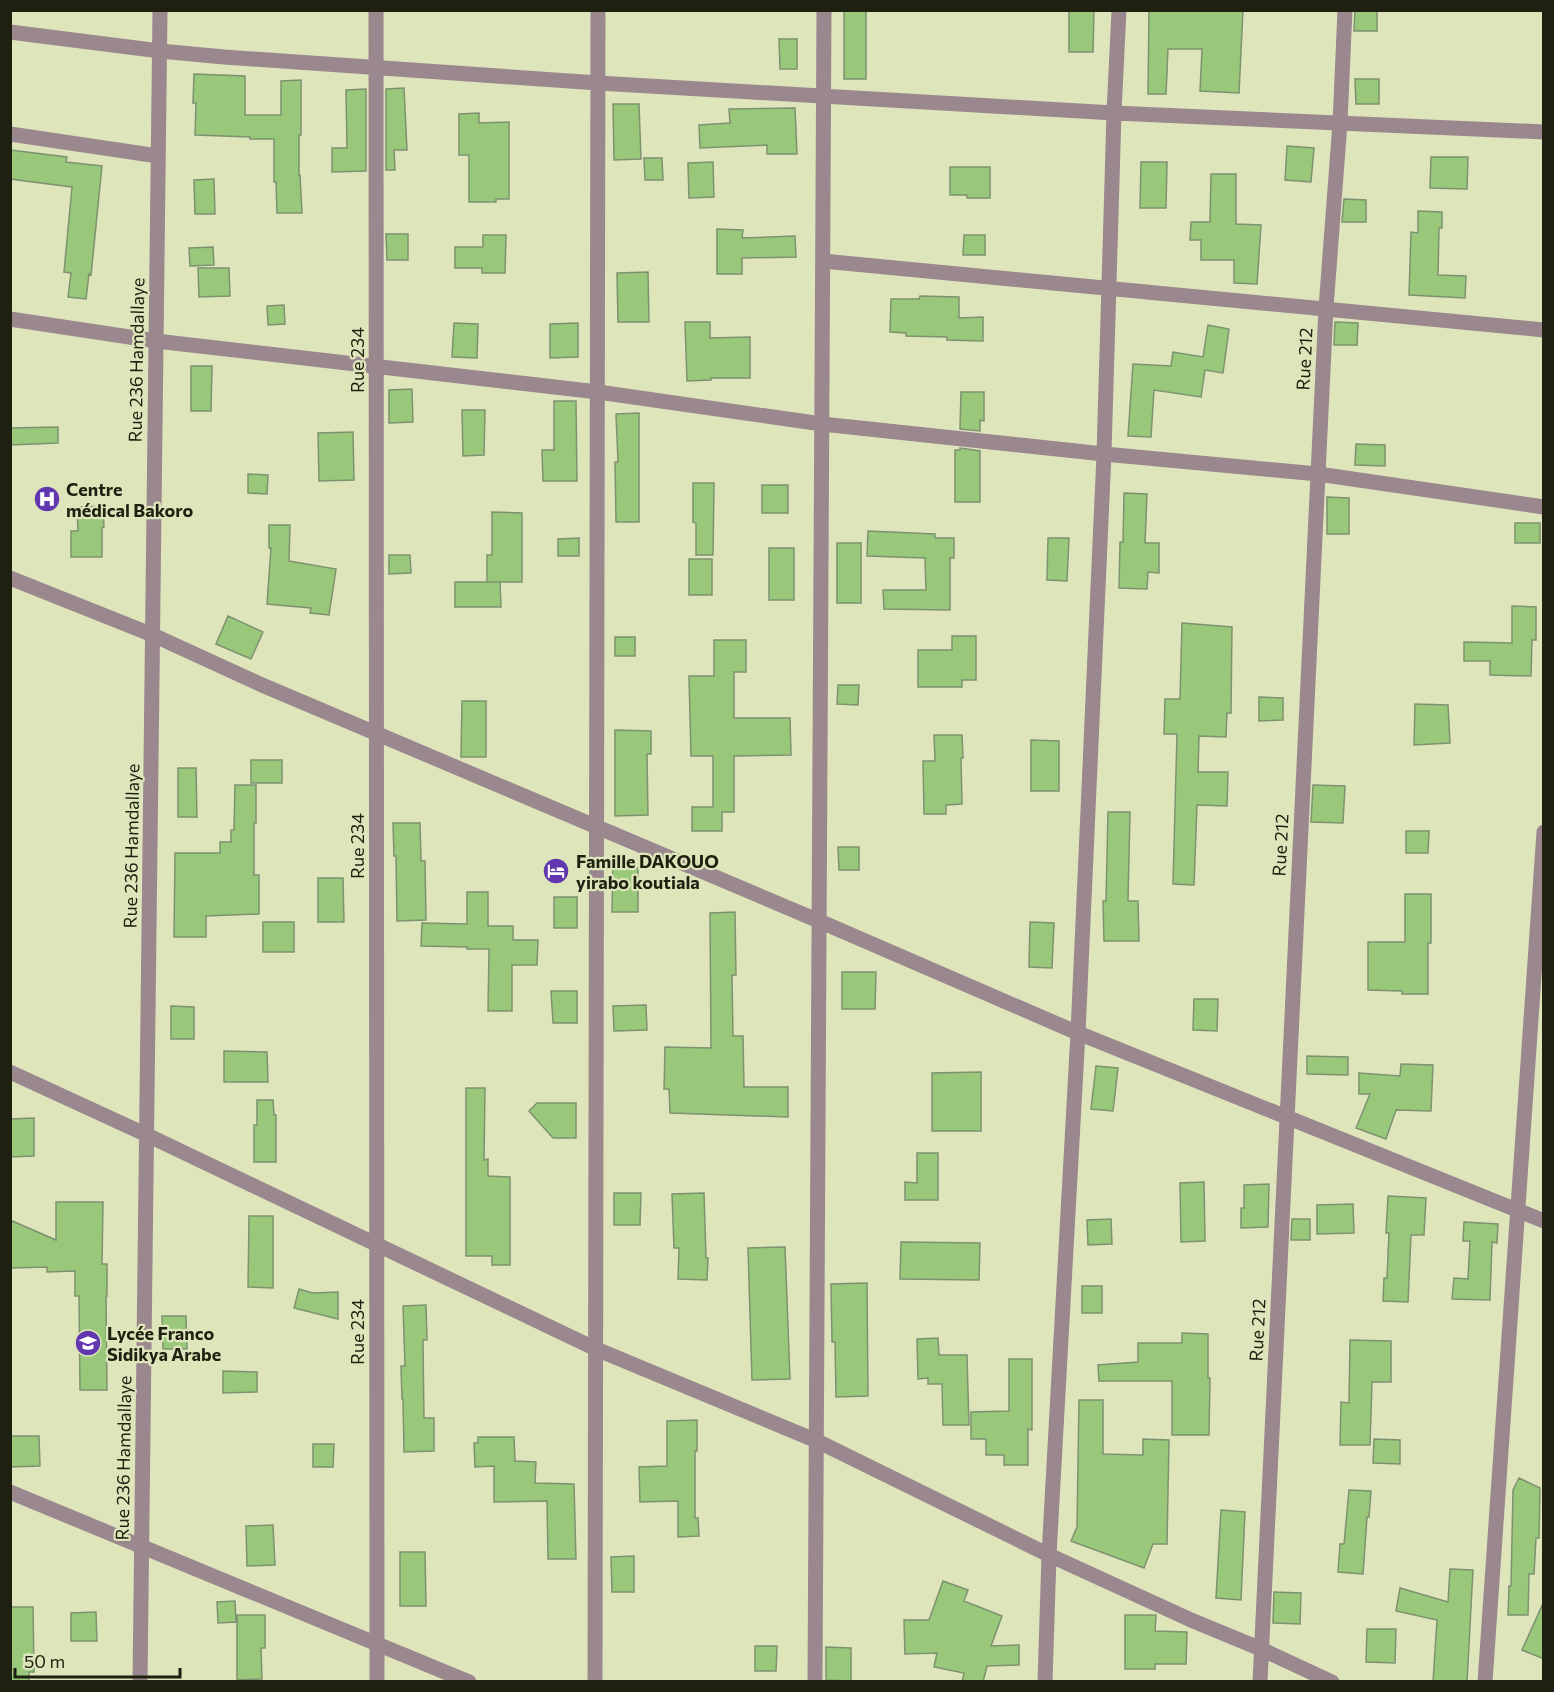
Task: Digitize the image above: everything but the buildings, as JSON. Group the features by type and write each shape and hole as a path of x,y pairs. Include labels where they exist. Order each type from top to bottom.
{"street":[{"name":"Rue 236 Hamdallaye","path":"140,1682 160,10"},
{"name":"Rue 234","path":"376,10 377,1682"},
{"path":"595,1682 598,10"},
{"path":"815,1682 824,10"},
{"path":"1045,1682 1049,1555 1078,1033 1104,454 1119,10"},
{"name":"Rue 212","path":"1260,1682 1326,308 1340,123 1345,10"},
{"path":"10,32 160,51 598,83 1114,113 1544,132"},
{"path":"10,134 158,156"},
{"path":"823,261 1544,330"},
{"path":"10,319 156,341 597,392 822,424 1318,474 1544,507"},
{"path":"10,578 153,635 262,685 1078,1033 1544,1221"},
{"path":"1485,1682 1544,832"},
{"path":"10,1072 596,1349 817,1441 1049,1555 1332,1682"},
{"path":"10,1492 469,1682"}],"place":[{"name":"Centre médical Bakoro","path":"47,499"},
{"name":"Famille DAKOUO yirabo koutiala","path":"556,871"},
{"name":"Lycée Franco Sidikya Arabe","path":"88,1343"}]}
